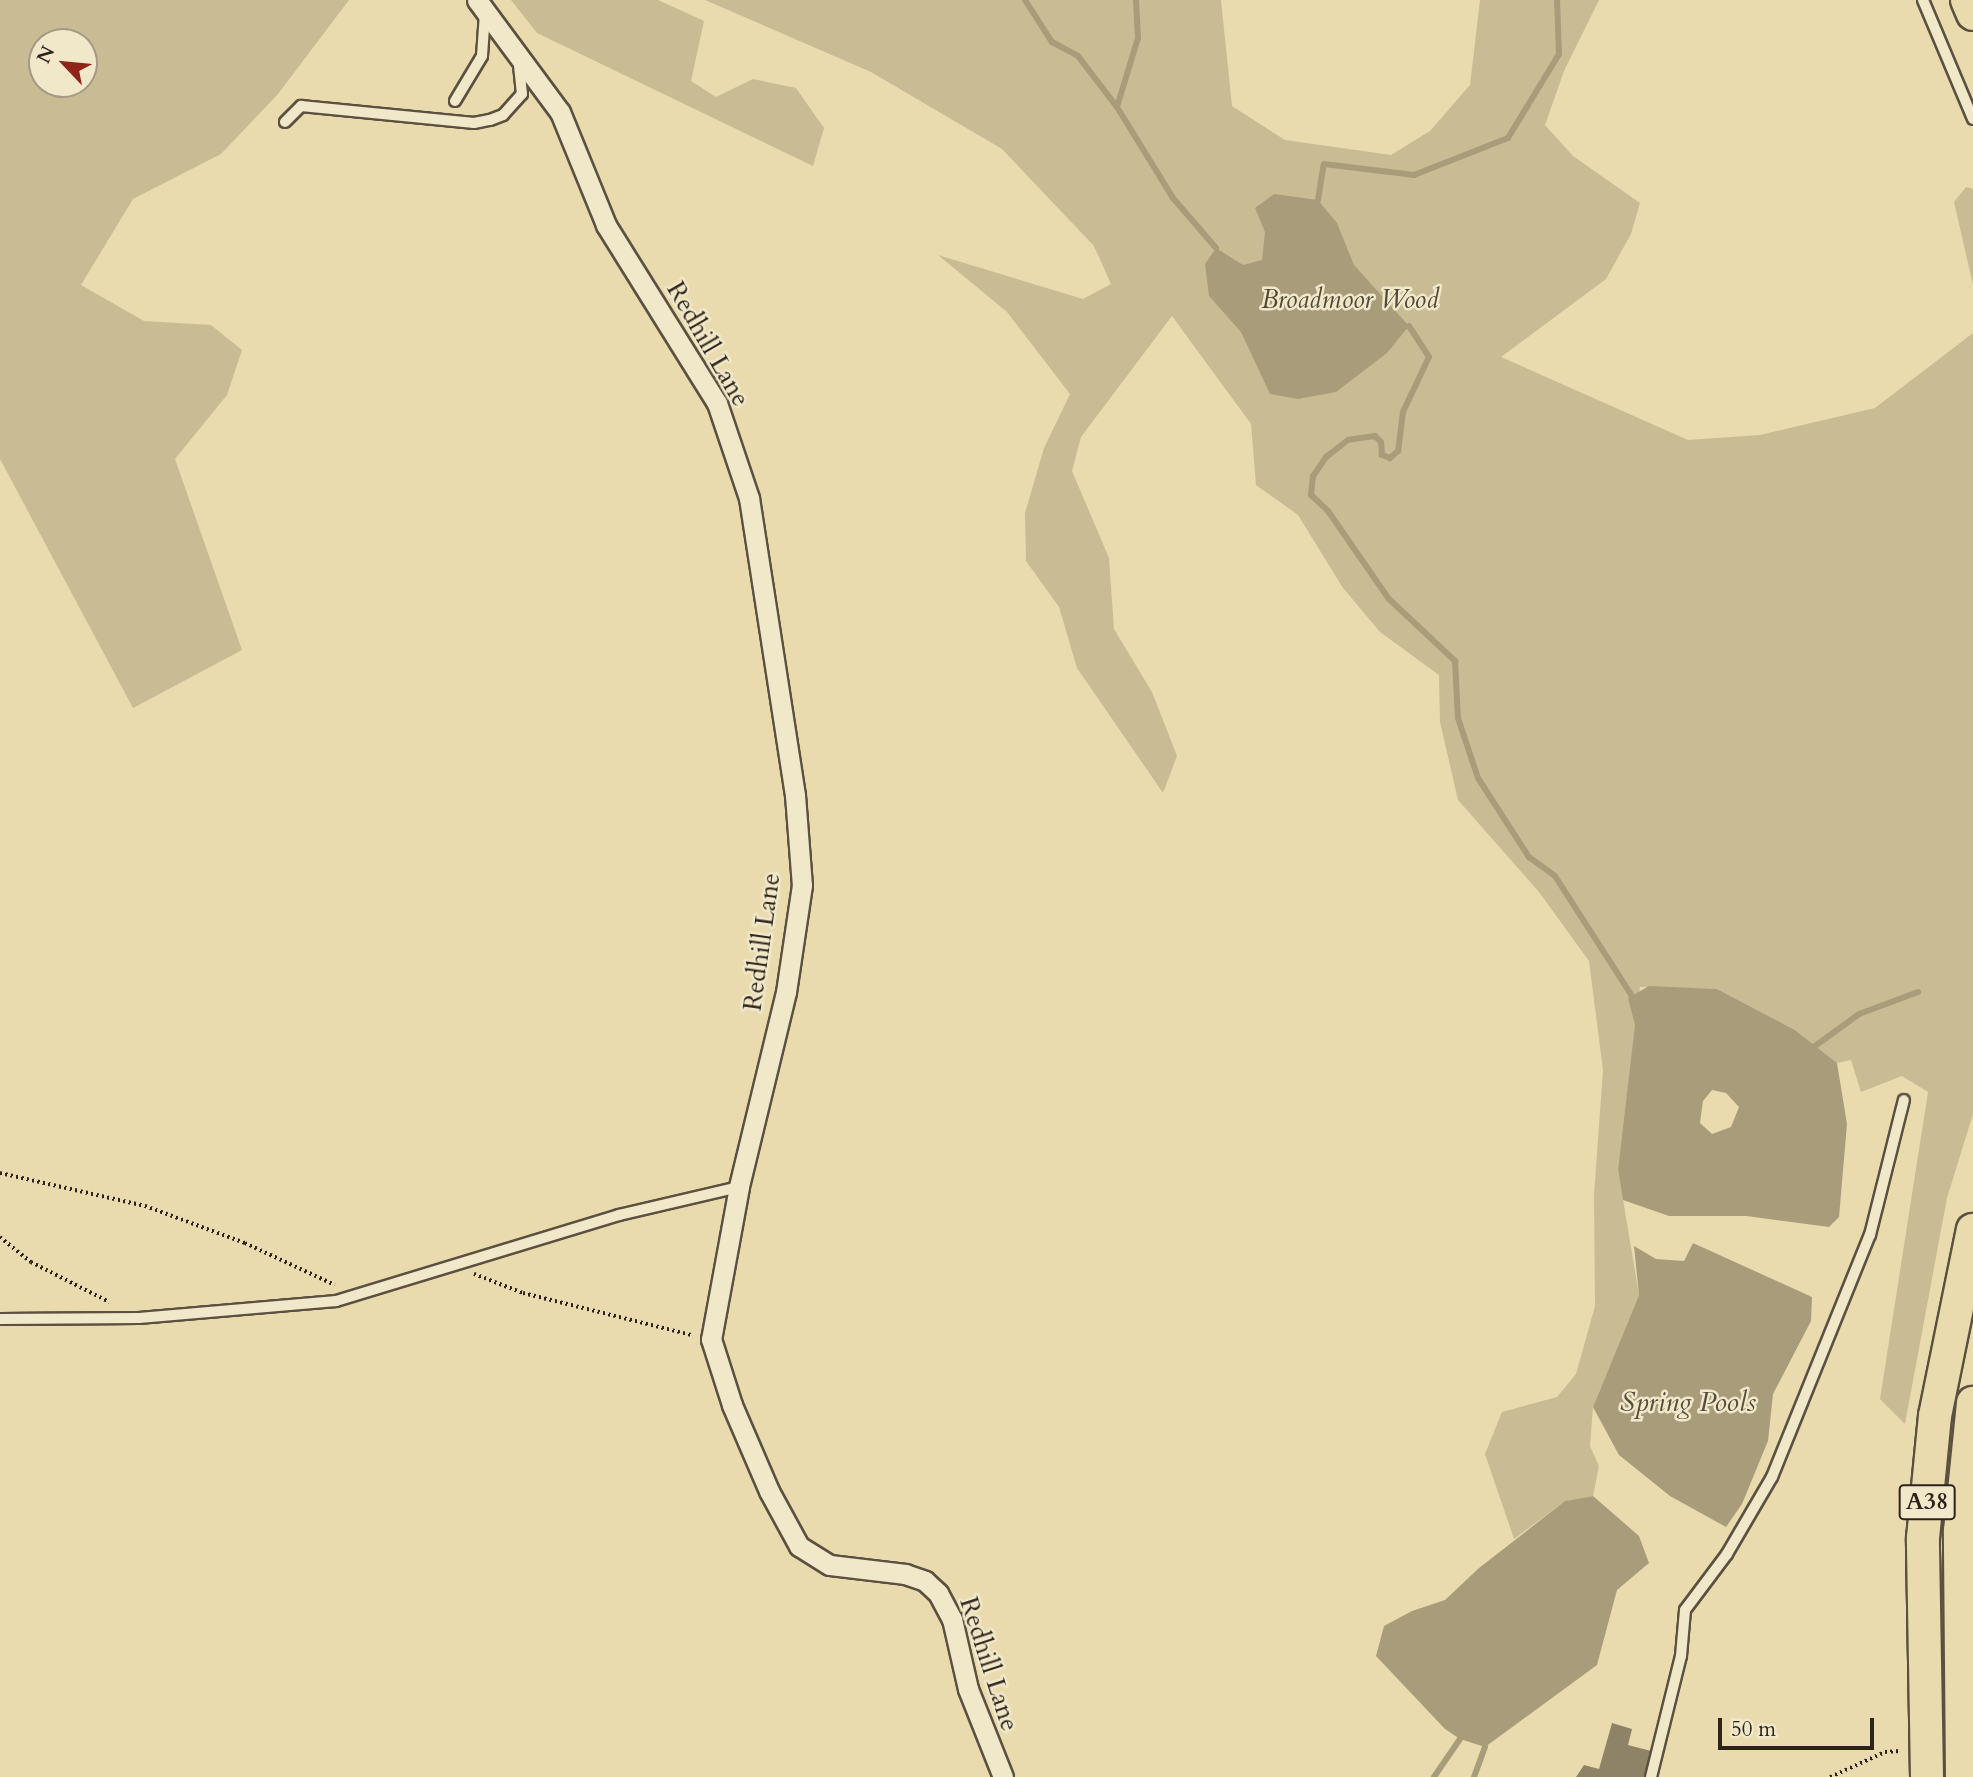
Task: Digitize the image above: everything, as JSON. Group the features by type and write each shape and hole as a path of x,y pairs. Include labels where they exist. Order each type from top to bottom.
{"highway":[{"path":"1967,0 1973,14"},
{"name":"A38","path":"1927,1777 1923,1538 1935,1416 1973,1230"},
{"name":"A38","path":"1962,1777 1960,1531 1973,1403"}],"street":[{"name":"Redhill Lane","path":"481,3 560,112 606,225 717,403 749,498 795,795 802,885 786,992 739,1187 711,1339 732,1405 769,1492 799,1546 830,1565 905,1574 925,1581 938,1593 953,1619 968,1689 1003,1777"}],"lane":[{"path":"1923,0 1973,119"},
{"path":"454,100 482,56 481,3"},
{"path":"285,122 301,106 474,123 490,121 503,116 522,94 514,47"},
{"path":"1651,1777 1681,1656 1685,1610 1727,1554 1772,1478 1870,1235 1904,1100"},
{"path":"0,1319 139,1318 336,1301 619,1215 739,1187"}],"path":[{"path":"0,1173 145,1206 187,1220 355,1295"},
{"path":"0,1237 31,1262 139,1318"},
{"path":"452,1266 523,1293 711,1339"},
{"path":"1830,1777 1885,1752 1901,1751"}],"green space":[{"path":"0,0 349,0 278,94 221,154 133,199 81,285 144,321 211,325 242,350 227,395 175,459 242,650 133,708 0,459"},
{"path":"511,0 658,0 704,21 691,81 716,97 753,79 796,88 824,128 813,166 537,33"},
{"name":"Broadmoor Wood","path":"705,0 1221,0 1232,106 1285,140 1391,155 1430,131 1470,85 1480,0 1599,0 1564,71 1545,125 1573,156 1640,203 1631,234 1606,279 1501,357 1688,440 1760,435 1875,408 1973,333 1973,1114 1947,1198 1905,1424 1880,1399 1928,1092 1902,1076 1861,1092 1851,1060 1837,1063 1795,1030 1717,989 1640,987 1618,1169 1639,1295 1593,1407 1590,1446 1599,1466 1593,1496 1565,1501 1514,1539 1485,1454 1502,1412 1557,1397 1576,1374 1595,1306 1594,1195 1603,1070 1589,961 1539,892 1458,800 1440,722 1439,675 1380,632 1343,588 1298,515 1256,485 1251,424 1172,316 1081,437 1072,471 1109,558 1114,629 1152,692 1177,756 1163,793 1077,668 1059,607 1026,561 1025,513 1044,448 1070,394 1007,312 938,255 1083,299 1111,284 1094,246 1002,149 871,72"},
{"path":"1966,187 1973,189 1973,285 1954,202"}],"water":[{"path":"1274,194 1318,200 1337,223 1354,265 1409,326 1387,353 1336,392 1298,399 1270,394 1241,332 1209,296 1205,264 1216,248 1243,265 1262,260 1265,232 1255,208"},
{"path":"1649,986 1717,989 1795,1030 1837,1063 1847,1124 1839,1217 1829,1227 1746,1216 1669,1216 1623,1200 1618,1169 1635,1025 1628,998","holes":["1712,1090 1726,1093 1739,1107 1731,1127 1712,1134 1700,1123 1703,1101"]},
{"name":"Spring Pools","path":"1693,1243 1812,1297 1811,1321 1773,1394 1768,1441 1742,1504 1726,1527 1670,1496 1619,1455 1593,1407 1639,1295 1634,1246 1656,1259 1684,1261"},
{"path":"1593,1496 1639,1536 1649,1563 1617,1590 1597,1665 1485,1747 1460,1739 1445,1729 1376,1656 1384,1626 1412,1611 1445,1600 1479,1568 1565,1501"}],"building":[{"path":"1612,1723 1632,1729 1628,1745 1655,1752 1648,1777 1576,1777 1584,1765 1599,1769"}],"waterway":[{"path":"1025,0 1052,42 1078,56 1117,107 1173,198 1216,248"},
{"path":"1117,107 1138,38 1136,0"},
{"path":"1318,200 1324,164 1414,175 1508,138 1559,54 1557,0"},
{"path":"1409,326 1429,357 1403,412 1398,451 1390,458 1382,455 1381,442 1375,436 1348,440 1326,457 1313,476 1311,495 1328,511 1389,599 1455,661 1458,718 1478,778 1529,857 1555,876 1632,996"},
{"path":"1815,1046 1859,1014 1918,992"},
{"path":"1434,1777 1460,1739"},
{"path":"1474,1777 1485,1747"}]}
